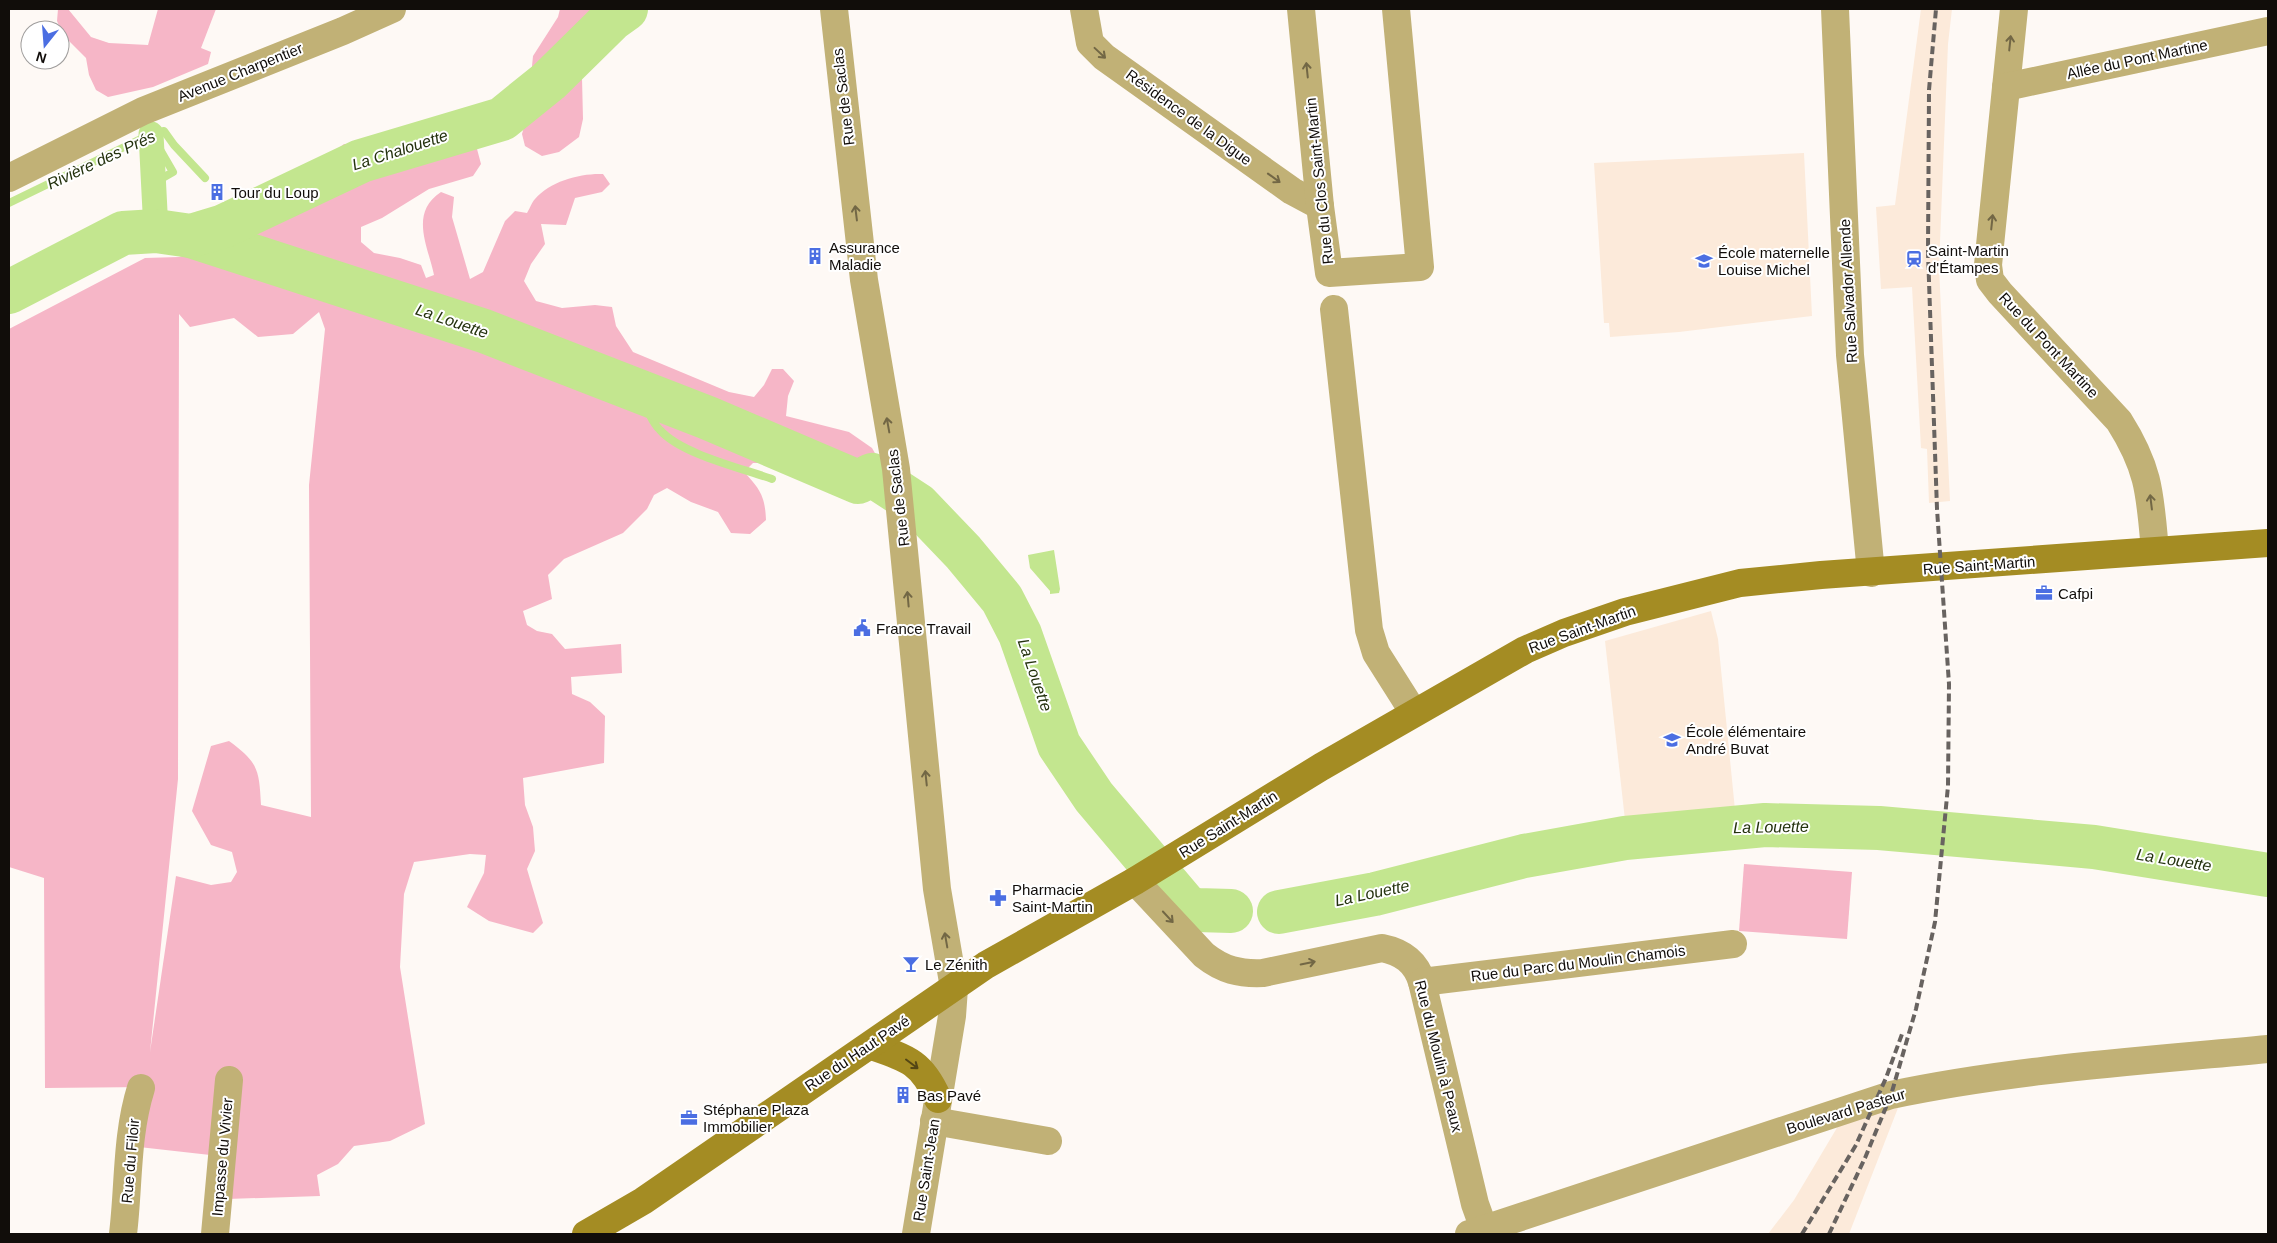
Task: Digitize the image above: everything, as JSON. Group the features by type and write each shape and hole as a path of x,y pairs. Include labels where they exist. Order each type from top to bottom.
{"main road":[{"name":"Rue Saint-Martin","path":"954,988 986,966 1171,860 1321,767 1524,650 1564,633 1625,612 1740,583 1821,575 1871,573 2268,542"},
{"name":"Rue du Haut Pavé","path":"586,1234 643,1201 822,1076 870,1046 954,988"},
{"path":"870,1046 911,1061 930,1080 936,1110"}],"street":[{"name":"Avenue Charpentier","path":"9,178 143,111 343,31 392,9"},
{"name":"Rue de Saclas","path":"834,9 864,280 896,473 937,889 954,988"},
{"name":"Résidence de la Digue","path":"1084,9 1090,43 1104,57 1292,191 1320,206"},
{"name":"Rue du Clos Saint-Martin","path":"1301,9 1320,206 1329,273 1420,267 1396,9"},
{"name":"Rue Salvador Allende","path":"1835,9 1850,355 1871,573"},
{"name":"Rue du Pont Martine","path":"2014,9 1988,265 1990,280 2119,421 2133,444 2145,472 2152,500 2156,551"},
{"name":"Allée du Pont Martine","path":"2006,87 2268,31"},
{"path":"1334,309 1369,630 1376,653 1414,714"},
{"name":"Rue du Moulin à Peaux","path":"1137,880 1204,955 1217,965 1230,971 1246,974 1263,973 1382,948 1394,950 1412,962 1422,982 1475,1204 1476,1232"},
{"name":"Rue du Parc du Moulin Chamois","path":"1422,982 1734,944"},
{"name":"Rue Saint-Jean","path":"916,1234 952,1016 954,988"},
{"name":"Boulevard Pasteur","path":"1476,1232 1890,1094 1935,1085 2009,1075 2268,1049"},
{"name":"Impasse du Vivier","path":"215,1234 230,1080"},
{"name":"Rue du Filoir","path":"123,1234 127,1200 126,1176 135,1108 141,1088"},
{"path":"936,1110 1048,1141"}],"shaded area":[{"path":"58,9 68,9 91,37 109,43 148,45 158,9 216,9 201,48 211,52 208,64 153,87 108,97 96,90 89,75 86,58 70,42 70,20 57,20"},
{"path":"560,9 600,9 590,27 578,63 582,78 583,119 579,137 559,152 542,156 525,146 522,134 527,117 533,56 558,17"},
{"path":"1921,9 1952,9 1948,44 1939,267 1950,501 1929,503 1927,449 1921,448 1912,287 1881,289 1876,207 1895,205"},
{"path":"448,121 464,123 477,149 481,164 473,176 429,189 382,218 361,227 361,242 374,253 400,258 421,265 426,278 434,275 425,242 423,220 431,200 441,192 454,197 452,217 470,279 483,272 505,221 515,211 527,213 534,200 541,193 566,179 603,174 610,184 602,192 575,198 566,225 541,224 545,244 531,264 524,281 536,301 562,308 595,305 612,307 616,326 633,352 729,392 754,397 764,385 772,369 783,369 794,381 788,396 786,416 849,432 872,448 880,462 874,478 848,474 796,457 772,463 753,463 744,472 761,493 766,520 750,534 731,533 718,512 691,502 667,488 654,495 647,509 623,533 564,559 548,575 552,599 523,611 527,625 537,631 552,634 565,649 621,644 622,673 571,677 572,694 590,702 605,716 604,763 523,778 525,805 533,827 535,851 527,869 543,923 533,933 489,921 467,907 484,873 486,855 470,854 414,862 404,894 400,967 425,1124 390,1141 354,1146 338,1164 317,1175 320,1196 227,1199 228,1157 139,1147 146,1087 45,1088 44,878 9,867 9,329 145,258 179,257 239,237 264,225 297,181 344,144 363,146 373,179 396,166 419,158","holes":["319,312 325,329 309,485 311,817 261,805 258,775 252,762 229,741 211,746 192,811 211,845 232,852 237,872 231,882 211,885 176,876 150,1052 178,779 179,314 190,327 234,318 258,337 293,334"]},
{"name":"École maternelle Louise Michel","path":"1804,153 1812,316 1679,332 1610,337 1609,323 1604,323 1594,163"},
{"path":"1054,550 1060,589 1059,593 1050,594 1050,591 1030,568 1028,555"},
{"name":"École élémentaire André Buvat","path":"1711,611 1718,639 1736,820 1626,829 1605,641"},
{"path":"1744,864 1852,872 1847,939 1739,931"},
{"path":"1898,1108 1849,1234 1768,1234 1794,1200 1841,1121"}],"waterway":[{"name":"La Chalouette","path":"9,292 123,233 156,231 191,236 224,226 361,161 502,119 549,81 612,19 626,9"},
{"name":"Rivière des Prés","path":"9,203 151,134 164,131 174,145 205,178"},
{"path":"151,134 173,172 152,184 156,231"},
{"path":"151,134 156,231"},
{"name":"La Louette","path":"191,236 484,331 708,418 858,482 872,475 918,505 963,552 1002,599 1020,634 1059,745 1094,797 1187,907 1197,910 1231,911"},
{"path":"641,392 654,422 670,439 696,453 772,479"},
{"name":"La Louette","path":"1279,912 1375,894 1524,856 1625,838 1765,825 1879,828 2094,847 2268,875"}],"railway":[{"path":"1829,1234 1865,1158 1891,1095 1916,1009 1935,922 1948,786 1949,684 1937,509 1928,253 1929,90 1936,9"},
{"path":"1802,1234 1856,1145 1886,1078 1902,1034"}],"place":[{"name":"Tour du Loup","path":"217,192"},
{"name":"Assurance Maladie","path":"815,256"},
{"name":"Saint-Martin d'Étampes","path":"1914,259"},
{"name":"École maternelle Louise Michel","path":"1704,261"},
{"name":"Cafpi","path":"2044,593"},
{"name":"France Travail","path":"862,628"},
{"name":"École élémentaire André Buvat","path":"1672,740"},
{"name":"Pharmacie Saint-Martin","path":"998,898"},
{"name":"Le Zénith","path":"911,964"},
{"name":"Bas Pavé","path":"903,1095"},
{"name":"Stéphane Plaza Immobilier","path":"689,1118"}]}
